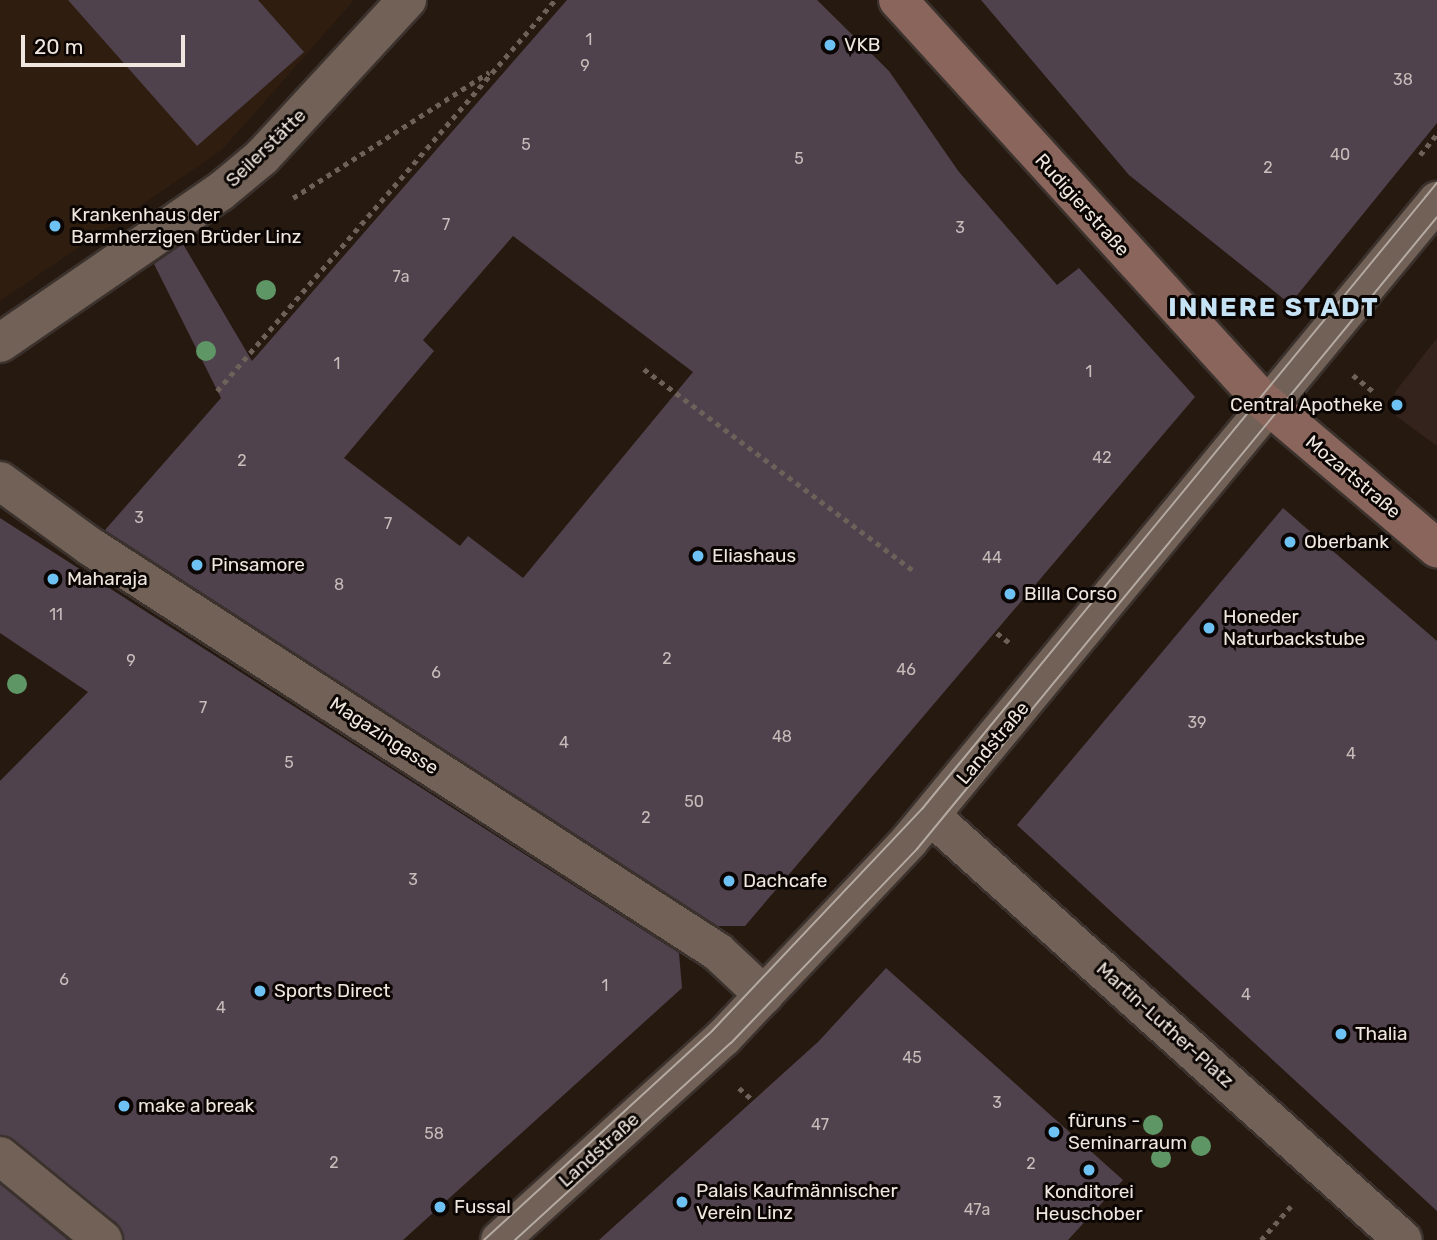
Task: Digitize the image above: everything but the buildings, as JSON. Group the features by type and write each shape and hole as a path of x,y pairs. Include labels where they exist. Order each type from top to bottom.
{"street":[{"name":"Seilerstätte","path":"0,343 220,192 262,157 407,0"},
{"name":"Rudigierstraße","path":"898,0 1270,406"},
{"name":"Landstraße","path":"500,1240 764,995 931,816 1437,201"},
{"name":"Mozartstraße","path":"1270,406 1437,548"},
{"name":"Magazingasse","path":"0,481 91,547 718,951 764,995"},
{"name":"Martin-Luther-Platz","path":"931,816 1401,1238"},
{"path":"0,1156 103,1240"}],"path":[{"path":"217,391 555,0"},
{"path":"282,204 496,68"},
{"path":"644,369 913,570"},
{"path":"1347,370 1374,392"},
{"path":"998,632 1013,646"},
{"path":"736,1085 754,1101"}],"shaded area":[{"name":"Krankenhaus der Barmherzigen Brüder Linz","path":"0,0 354,0 222,150 0,301"},
{"path":"1437,338 1437,446 1396,416 1395,392"}],"tram line":[{"path":"484,1240 712,1031 922,809 1437,183"},
{"path":"515,1240 731,1043 917,849 1437,217"}],"place":[{"name":"VKB","path":"830,45"},
{"name":"Krankenhaus der Barmherzigen Brüder Linz","path":"55,226"},
{"name":"Central Apotheke","path":"1397,405"},
{"name":"Oberbank","path":"1290,542"},
{"name":"Eliashaus","path":"698,556"},
{"name":"Pinsamore","path":"197,565"},
{"name":"Maharaja","path":"53,579"},
{"name":"Billa Corso","path":"1010,594"},
{"name":"Honeder Naturbackstube","path":"1209,628"},
{"name":"Dachcafe","path":"729,881"},
{"name":"Sports Direct","path":"260,991"},
{"name":"Thalia","path":"1341,1034"},
{"name":"make a break","path":"124,1106"},
{"name":"füruns - Seminarraum","path":"1054,1132"},
{"name":"Konditorei Heuschober","path":"1089,1170"},
{"name":"Palais Kaufmännischer Verein Linz","path":"682,1202"},
{"name":"Fussal","path":"440,1207"}],"district":[{"name":"INNERE STADT","path":"1274,308"}]}
